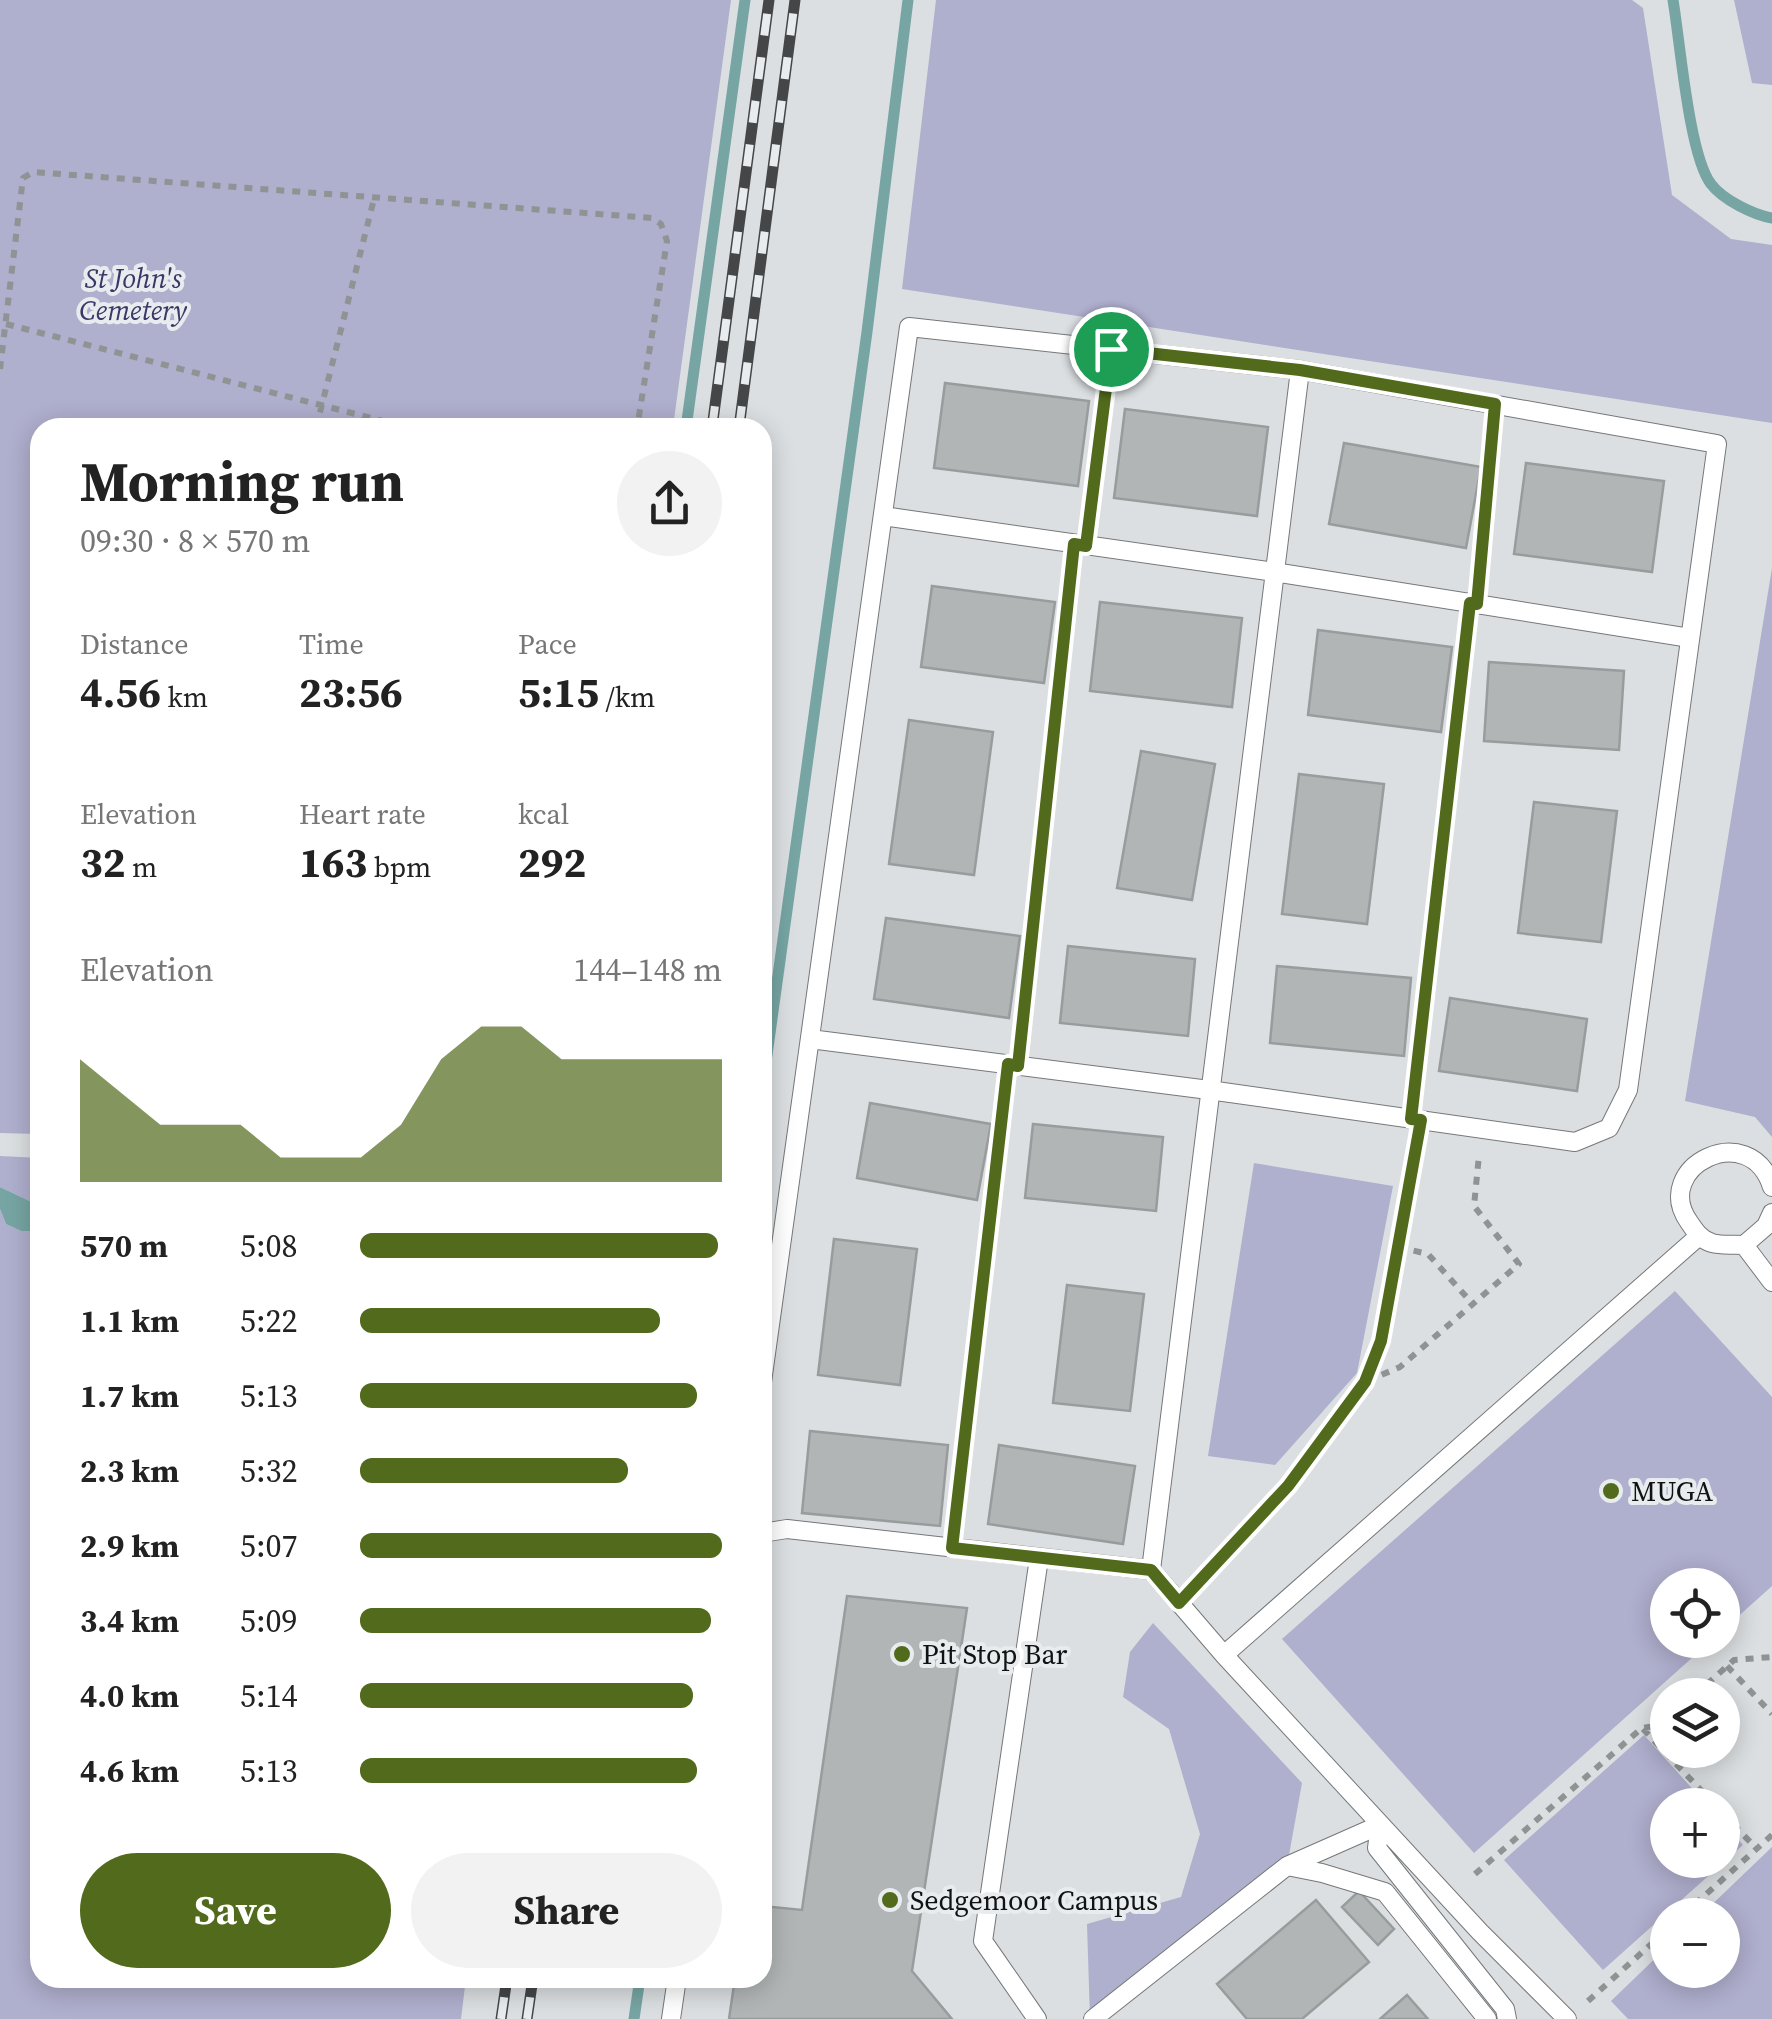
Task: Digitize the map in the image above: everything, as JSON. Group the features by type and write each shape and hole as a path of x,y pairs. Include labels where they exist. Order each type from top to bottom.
{"lane":[{"path":"772,1311 909,327 1300,370 1716,444 1628,1090 1609,1128 1575,1142 810,1039"},
{"path":"1151,1570 1300,370"},
{"path":"882,516 1274,572 1690,638"},
{"path":"1772,1186 1762,1168 1750,1158 1735,1152 1719,1152 1692,1168 1680,1196 1682,1212 1699,1236 1712,1243 1744,1245 1766,1226 1772,1213"},
{"path":"1224,1655 1699,1236"},
{"path":"1744,1245 1772,1282"},
{"path":"772,1531 787,1529 1151,1570 1380,1825 1568,2019"},
{"path":"1038,2019 983,1940 1039,1558"},
{"path":"1093,2019 1288,1866 1380,1825"},
{"path":"1380,1825 1376,1848 1504,2008 1506,2019"},
{"path":"1288,1866 1322,1872 1385,1892 1487,2019"},
{"path":"1533,1985 1546,2019"},
{"path":"670,2019 675,1988"}],"path":[{"path":"0,369 23,178 33,172 652,218 661,224 666,241 639,418"},
{"path":"318,418 374,199"},
{"path":"6,324 373,418"},
{"path":"952,1548 1080,545 1111,349"},
{"path":"1179,1603 1288,1486 1365,1382 1381,1341 1416,1119 1495,404"},
{"path":"1365,1382 1400,1367 1518,1264 1474,1206 1482,1128"},
{"path":"1398,1247 1428,1254 1472,1302"},
{"path":"1714,1678 1734,1660 1772,1657"},
{"path":"1728,1666 1772,1714"},
{"path":"1475,1874 1642,1728 1650,1727"},
{"path":"1642,1728 1699,1788"},
{"path":"1740,1832 1757,1849"},
{"path":"1703,1898 1772,1836"},
{"path":"1588,2000 1650,1945"}],"green space":[{"name":"St John's Cemetery","path":"0,0 731,0 674,418 30,418 30,1134 0,1133"},
{"path":"936,0 1632,0 1643,8 1672,195 1731,239 1772,245 1772,423 902,289"},
{"path":"1734,0 1772,0 1772,85 1752,83"},
{"path":"1772,568 1772,1137 1755,1117 1685,1101"},
{"path":"0,1156 30,1158 30,1201 0,1187"},
{"path":"1254,1163 1393,1186 1357,1373 1275,1465 1208,1456"},
{"path":"0,1209 6,1224 30,1231 30,1988 465,1988 461,2019 0,2019"},
{"name":"MUGA","path":"1675,1291 1772,1397 1772,1586 1740,1615 1740,1568 1650,1568 1650,1658 1692,1658 1670,1678 1650,1678 1650,1695 1474,1853 1282,1639"},
{"path":"1153,1623 1302,1783 1287,1866 1090,2019 1087,1924 1181,1897 1200,1834 1169,1729 1123,1697 1130,1652"},
{"path":"1644,1735 1650,1742 1650,1768 1674,1768 1692,1788 1650,1788 1650,1878 1706,1878 1684,1898 1650,1898 1650,1928 1603,1970 1504,1860"},
{"path":"1772,1847 1772,2019 1628,2019 1611,2001 1650,1963 1650,1988 1740,1988 1740,1898 1719,1898"}],"shaded area":[{"path":"0,1187 30,1201 30,1231 6,1224 0,1209"}],"building":[{"path":"945,383 1089,401 1078,486 934,468"},
{"path":"1125,409 1268,427 1257,516 1114,498"},
{"path":"1344,443 1481,467 1466,548 1329,524"},
{"path":"1526,463 1664,481 1652,572 1514,554"},
{"path":"932,586 1055,602 1044,683 921,667"},
{"path":"1100,602 1242,618 1232,707 1090,691"},
{"path":"1318,630 1452,647 1441,732 1308,715"},
{"path":"1489,662 1624,671 1619,750 1484,741"},
{"path":"909,720 993,732 974,875 889,864"},
{"path":"1141,751 1215,764 1192,900 1117,888"},
{"path":"1299,774 1384,784 1367,924 1282,914"},
{"path":"1534,802 1617,811 1601,942 1518,933"},
{"path":"886,918 1020,936 1009,1018 874,999"},
{"path":"1068,946 1195,959 1188,1036 1060,1023"},
{"path":"1277,966 1411,978 1404,1056 1270,1043"},
{"path":"1450,998 1587,1019 1577,1091 1439,1071"},
{"path":"870,1103 991,1124 977,1200 857,1178"},
{"path":"1033,1124 1163,1137 1156,1211 1025,1198"},
{"path":"834,1239 917,1249 900,1385 818,1375"},
{"path":"1067,1285 1144,1294 1130,1411 1053,1403"},
{"path":"810,1431 948,1445 940,1526 802,1513"},
{"path":"999,1445 1135,1466 1123,1544 988,1524"},
{"name":"Sedgemoor Campus","path":"847,1596 967,1608 912,1971 952,2019 729,2019 734,1988 772,1988 772,1907 802,1910"},
{"path":"1359,1891 1394,1929 1378,1945 1342,1907"},
{"path":"1316,1900 1369,1962 1302,2019 1247,2019 1217,1984"},
{"path":"1407,1995 1428,2019 1380,2019"}],"waterway":[{"path":"687,418 745,0"},
{"path":"772,1019 867,332 908,0"},
{"path":"1673,0 1686,97 1703,170 1723,196 1772,218"},
{"path":"634,2019 639,1988"}],"railway":[{"path":"713,418 769,0"},
{"path":"740,418 795,0"},
{"path":"501,2019 506,1988"},
{"path":"527,2019 532,1988"}],"place":[{"name":"MUGA","path":"1611,1491"},
{"name":"Pit Stop Bar","path":"902,1654"},
{"name":"Sedgemoor Campus","path":"890,1900"}],"route":[{"path":"1111,349 1300,370 1495,404 1477,604 1470,603 1411,1119 1421,1120 1381,1341 1365,1382 1288,1486 1179,1603 1151,1570 952,1548 1008,1064 1018,1066 1074,544 1086,546 1111,349"}]}
